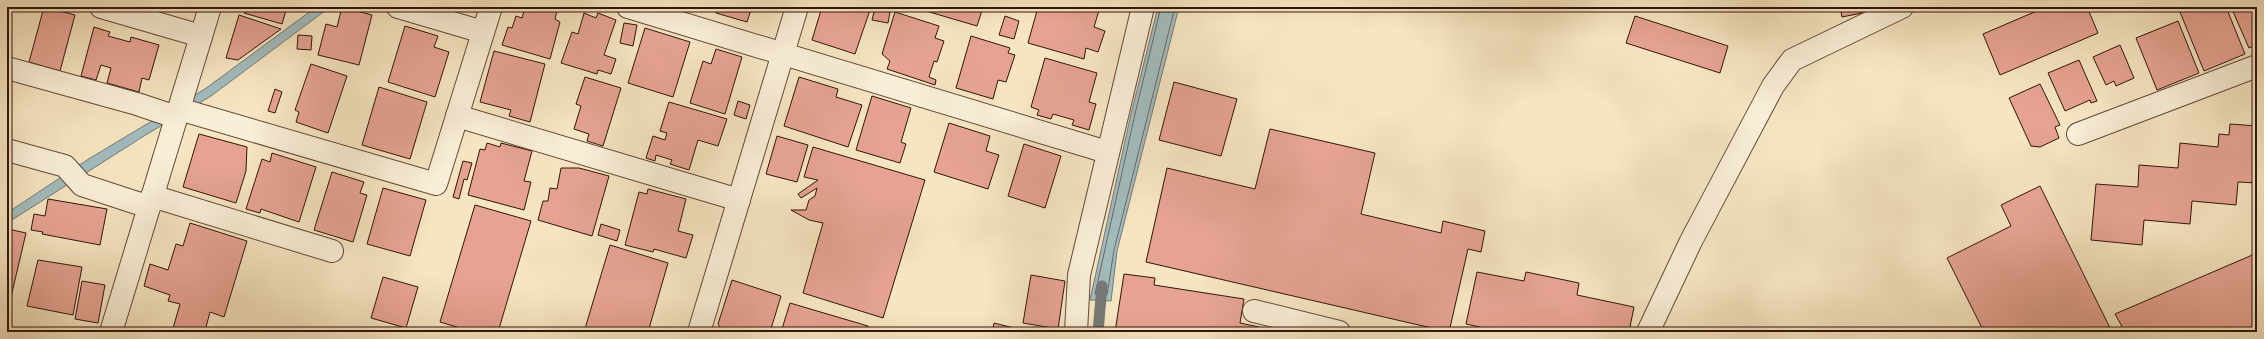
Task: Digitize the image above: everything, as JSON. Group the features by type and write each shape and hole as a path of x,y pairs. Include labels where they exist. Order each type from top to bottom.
{"street":[{"path":"101,7 201,36"},
{"path":"111,332 210,7"},
{"path":"398,7 483,32"},
{"path":"7,68 436,184 491,7"},
{"path":"628,7 1107,152"},
{"path":"699,332 798,7"},
{"path":"1076,332 1079,275 1107,152 1143,7"},
{"path":"1648,332 1691,241 1773,86 1792,60 1902,7"},
{"path":"2078,134 2257,66"},
{"path":"457,116 739,200"},
{"path":"7,150 65,166 82,185 150,201 332,250"},
{"path":"1254,311 1339,332"}],"water":[{"path":"316,7 330,7 211,96 144,136 7,223 7,213 87,160 205,89"},
{"path":"1158,7 1179,7 1117,251 1111,301 1090,300 1131,114"}],"building":[{"path":"7,7 13,7 7,28"},
{"path":"44,7 75,15 60,71 29,62"},
{"path":"164,7 175,7 174,10"},
{"path":"246,7 287,7 282,24 244,13"},
{"path":"342,7 372,15 359,65 318,55 326,24 337,27"},
{"path":"525,7 558,7 555,19 560,22 550,59 502,45 508,27 512,28 516,16 522,18"},
{"path":"711,7 752,7 747,22 716,13 717,9"},
{"path":"822,7 871,7 855,54 812,40"},
{"path":"927,7 983,7 977,26 926,11"},
{"path":"1038,7 1100,7 1094,27 1105,31 1098,52 1086,48 1084,59 1028,43"},
{"path":"1840,7 1861,7 1862,13 1842,17"},
{"path":"2046,7 2087,7 2098,33 2000,75 1983,34"},
{"path":"2191,7 2226,7 2245,54 2204,71 2180,12"},
{"path":"2231,7 2257,7 2257,45 2249,48"},
{"path":"875,8 890,12 888,23 872,20"},
{"path":"895,12 939,26 935,38 944,41 937,62 934,61 929,77 936,80 935,85 887,69 890,61 882,54"},
{"path":"584,13 596,18 598,13 616,20 604,55 616,59 611,74 598,70 597,74 561,63 572,32 578,34"},
{"path":"239,15 281,29 238,60 226,58"},
{"path":"1005,16 1019,21 1014,39 999,35"},
{"path":"1635,16 1728,46 1720,73 1626,43"},
{"path":"2178,21 2199,73 2157,90 2136,38"},
{"path":"624,23 637,25 633,46 620,43"},
{"path":"405,26 438,36 434,47 449,52 435,97 388,82"},
{"path":"94,27 110,32 108,36 130,42 131,37 159,45 149,80 142,78 139,92 107,83 111,68 101,65 96,80 81,76"},
{"path":"645,28 690,42 673,97 628,83"},
{"path":"298,35 312,36 311,50 297,49"},
{"path":"971,36 1010,48 1008,53 1015,55 1006,82 998,80 993,99 956,88"},
{"path":"2120,45 2134,78 2116,86 2114,81 2106,85 2093,57"},
{"path":"716,49 742,57 725,114 690,103 703,61 711,64"},
{"path":"494,51 545,64 530,122 509,116 511,110 480,102"},
{"path":"1045,58 1097,73 1089,102 1096,104 1089,130 1072,125 1074,120 1053,114 1051,119 1037,115 1039,110 1031,107"},
{"path":"2079,60 2097,101 2091,103 2090,100 2065,111 2048,73"},
{"path":"311,64 347,76 328,133 296,122 299,112 295,110"},
{"path":"585,77 621,88 603,146 587,141 589,134 574,129 581,106 576,104"},
{"path":"799,77 838,89 836,97 862,105 848,147 784,126"},
{"path":"1174,82 1237,99 1221,156 1159,140"},
{"path":"2040,84 2060,125 2055,127 2059,138 2040,147 2031,146 2009,98"},
{"path":"379,87 427,102 410,159 362,145"},
{"path":"275,89 282,92 275,113 268,111"},
{"path":"872,96 911,108 901,142 906,144 900,163 856,150"},
{"path":"738,101 750,105 746,119 734,115"},
{"path":"669,102 727,119 718,146 698,140 689,170 670,164 672,160 656,155 655,161 646,158 653,136 665,140 667,133 660,131"},
{"path":"949,123 990,136 986,151 999,155 988,189 934,172"},
{"path":"2230,124 2257,126 2257,183 2238,182 2236,205 2192,201 2190,224 2144,220 2142,245 2091,240 2096,184 2138,187 2139,165 2178,168 2180,143 2218,147 2219,134 2229,135"},
{"path":"1270,129 1375,153 1361,214 1441,233 1443,221 1485,231 1481,252 1468,249 1449,332 1146,262 1167,168 1255,189"},
{"path":"199,134 247,147 246,171 236,203 183,187"},
{"path":"777,136 808,145 797,182 766,174"},
{"path":"487,143 500,147 501,143 532,151 524,181 531,182 524,210 468,195 480,149 485,150"},
{"path":"1024,144 1061,156 1045,208 1008,196"},
{"path":"813,147 925,180 883,318 803,293 823,223 809,220 791,210 806,210 809,200 815,196 817,188 801,198 798,194 818,180 804,177"},
{"path":"272,153 316,167 299,222 261,209 260,213 246,209 262,159 270,162"},
{"path":"463,161 472,163 467,180 464,179 459,199 453,197"},
{"path":"7,166 11,167 7,183"},
{"path":"561,168 579,168 609,176 592,236 538,220 543,201 548,201 550,188 557,189"},
{"path":"332,172 364,182 360,193 367,195 353,242 314,230"},
{"path":"2040,186 2112,332 1984,332 1947,258 2011,226 2001,205"},
{"path":"383,188 426,200 410,256 367,244"},
{"path":"648,189 686,199 678,231 693,235 686,258 654,249 653,252 625,245 639,192 647,194"},
{"path":"48,199 107,209 100,245 42,234 43,232 31,230 34,214 45,216"},
{"path":"475,205 531,221 498,332 474,332 440,322"},
{"path":"190,223 247,241 224,317 210,312 206,327 214,330 213,332 172,332 180,304 168,301 170,295 144,286 150,264 168,270 176,244 183,246"},
{"path":"601,224 620,230 617,241 598,235"},
{"path":"8,229 26,233 11,297 7,296"},
{"path":"610,245 668,263 648,332 584,332"},
{"path":"2257,253 2257,332 2125,332 2115,314"},
{"path":"38,260 82,267 73,315 27,306"},
{"path":"1477,272 1524,281 1526,272 1579,283 1577,295 1634,307 1629,332 1483,332 1484,328 1466,324"},
{"path":"1124,274 1155,278 1154,285 1244,299 1240,323 1259,327 1259,332 1115,332"},
{"path":"1031,275 1065,281 1058,329 1023,323"},
{"path":"383,277 418,287 406,328 371,318"},
{"path":"732,280 781,296 770,332 723,332 718,324"},
{"path":"82,281 105,285 98,323 75,319"},
{"path":"790,303 868,326 866,332 781,332"},
{"path":"994,323 1030,332 992,332"},
{"path":"355,328 369,332 354,332"}],"waterway":[{"path":"1098,332 1102,286"}]}
